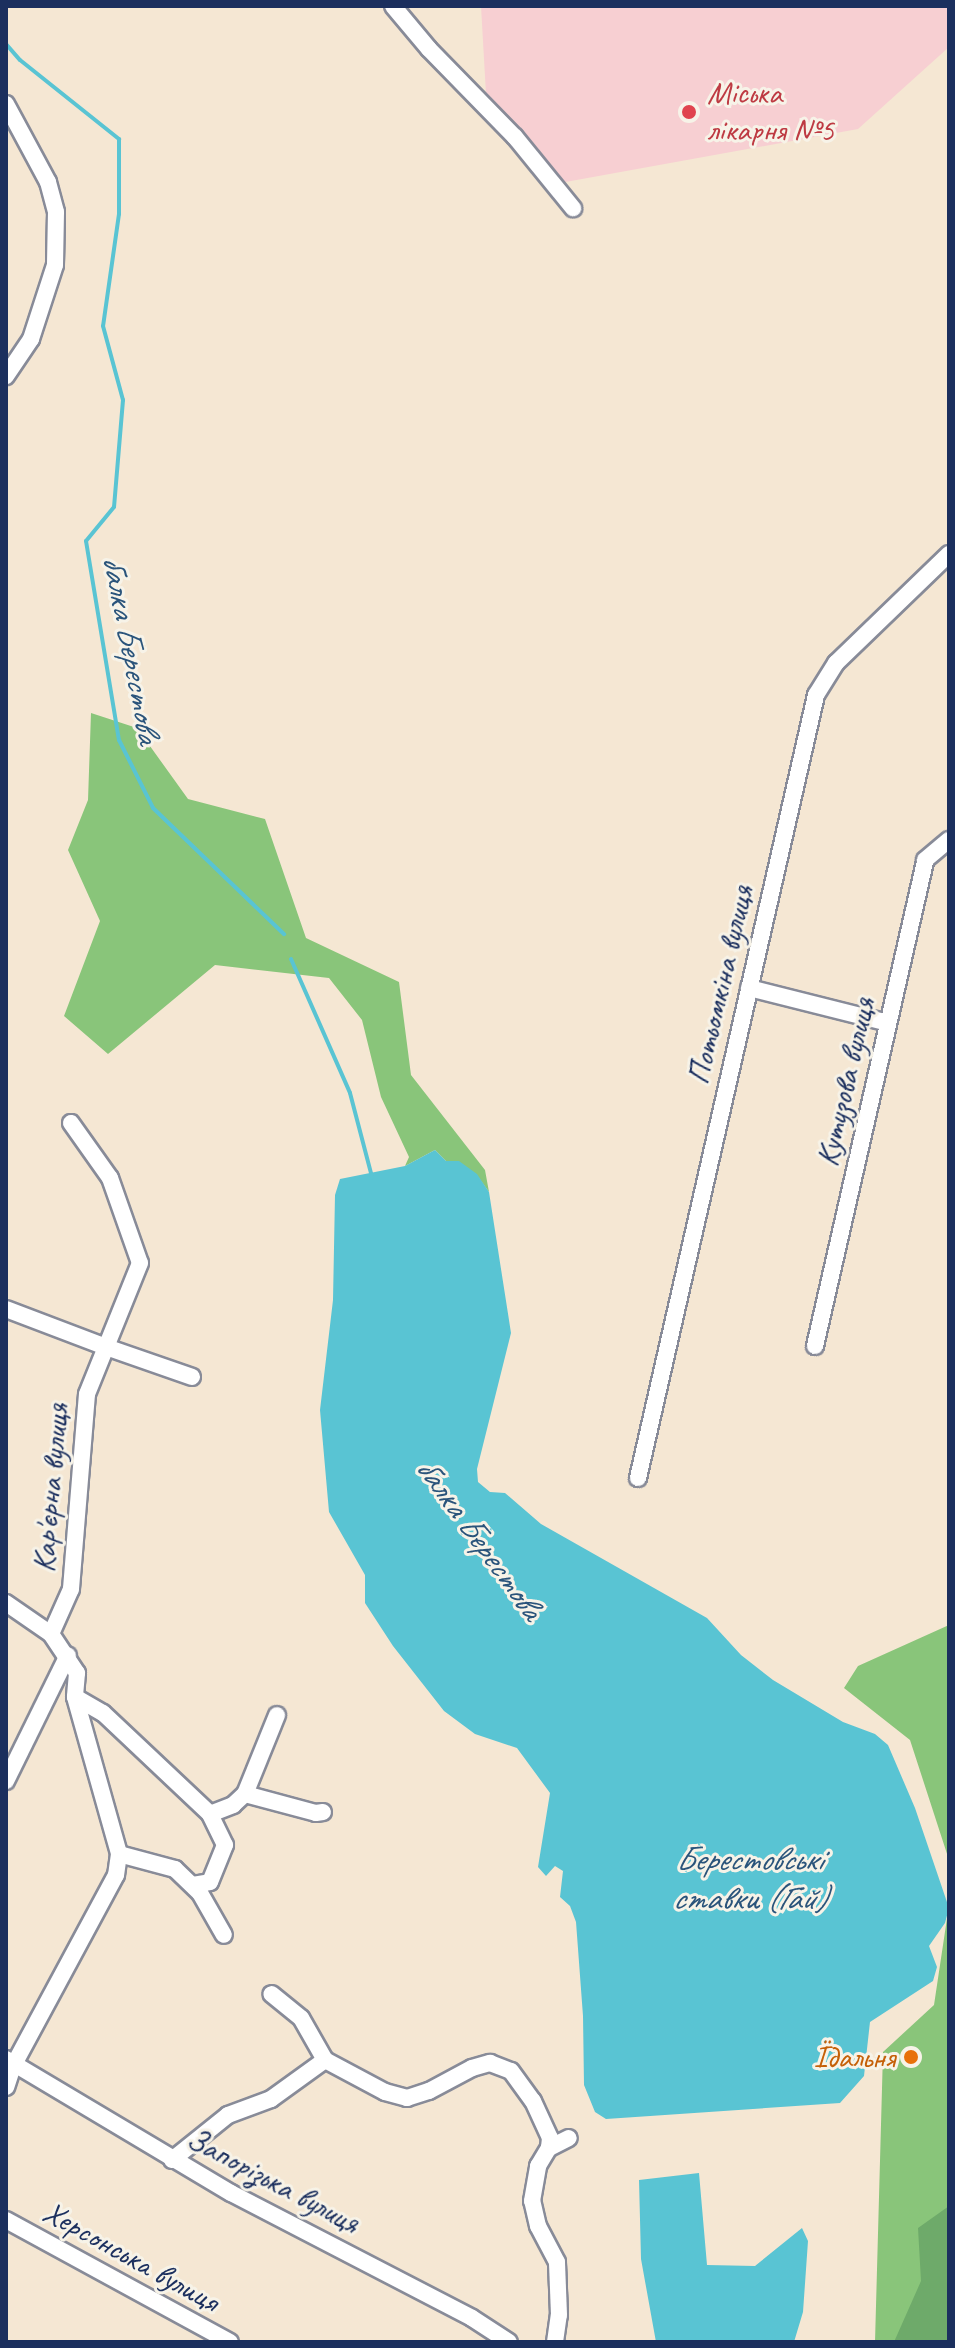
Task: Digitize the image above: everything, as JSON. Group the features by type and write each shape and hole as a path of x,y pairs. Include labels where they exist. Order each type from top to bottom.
{"street":[{"path":"393,6 429,49 515,137 573,208"},
{"path":"6,104 48,182 56,212 55,265 31,339 6,376"},
{"name":"Потьомкіна вулиця","path":"638,1478 816,695 836,663 949,554"},
{"name":"Кутузова вулиця","path":"815,1346 925,860 949,840"},
{"path":"749,988 888,1023"},
{"name":"Кар'єрна вулиця","path":"51,1634 71,1589 87,1394 140,1263 110,1178 71,1123"},
{"path":"6,1309 192,1377"},
{"path":"6,1603 51,1634 68,1655 77,1673 75,1697 119,1854 116,1875 10,2062 6,2087"},
{"path":"6,1781 68,1655"},
{"path":"75,1697 103,1713 210,1814 225,1845 210,1882 193,1885"},
{"path":"210,1814 233,1805 245,1794 277,1715"},
{"path":"245,1794 268,1802 323,1812"},
{"path":"119,1854 175,1869 193,1885 224,1935"},
{"path":"271,1994 301,2018 325,2060 385,2092 407,2098 490,2063 511,2071 533,2101 550,2138 549,2148 538,2166 532,2201 538,2226 557,2262 559,2315 555,2342"},
{"path":"172,2160 228,2115 271,2099 325,2060"},
{"name":"Запорізька вулиця","path":"10,2062 172,2160 472,2318 509,2342"},
{"path":"549,2148 569,2138"},
{"name":"Херсонська вулиця","path":"6,2220 230,2342"}],"shaded area":[{"name":"Міська лікарня №5","path":"481,6 949,6 949,47 858,129 560,183 486,94"}],"green space":[{"path":"91,713 137,728 188,799 265,819 306,938 399,982 411,1075 485,1170 489,1192 476,1174 446,1161 435,1150 405,1166 409,1157 381,1097 362,1020 329,978 215,965 108,1054 64,1016 100,921 68,850 88,800"},
{"path":"949,1625 949,1860 910,1740 844,1688 858,1666"},
{"path":"949,1905 949,2342 875,2342 883,2052 934,2005"},
{"path":"949,2206 949,2342 894,2342 921,2281 918,2228"}],"water":[{"name":"Берестовські ставки (Гай)","path":"435,1150 446,1161 459,1161 477,1174 489,1192 511,1333 477,1469 478,1482 490,1492 505,1493 541,1524 707,1618 741,1655 773,1680 843,1722 875,1734 888,1745 915,1808 949,1908 945,1923 929,1946 937,1967 933,1981 870,2022 864,2076 840,2103 606,2119 595,2112 584,2085 576,1922 570,1906 560,1897 563,1871 555,1866 546,1876 538,1867 550,1793 517,1748 475,1734 444,1711 393,1646 365,1603 365,1575 329,1512 320,1410 333,1300 335,1195 340,1179 405,1166"},
{"path":"699,2173 707,2265 755,2266 802,2228 808,2241 803,2312 794,2342 656,2342 641,2259 639,2180"}],"waterway":[{"name":"балка Берестова","path":"6,44 20,60 119,139 119,214 103,326 123,400 114,507 86,541 119,740 153,808 284,934"},
{"name":"балка Берестова","path":"291,959 350,1093 372,1177"}],"place":[{"name":"Міська лікарня №5","path":"689,112"},
{"name":"Їдальня","path":"911,2057"}]}
